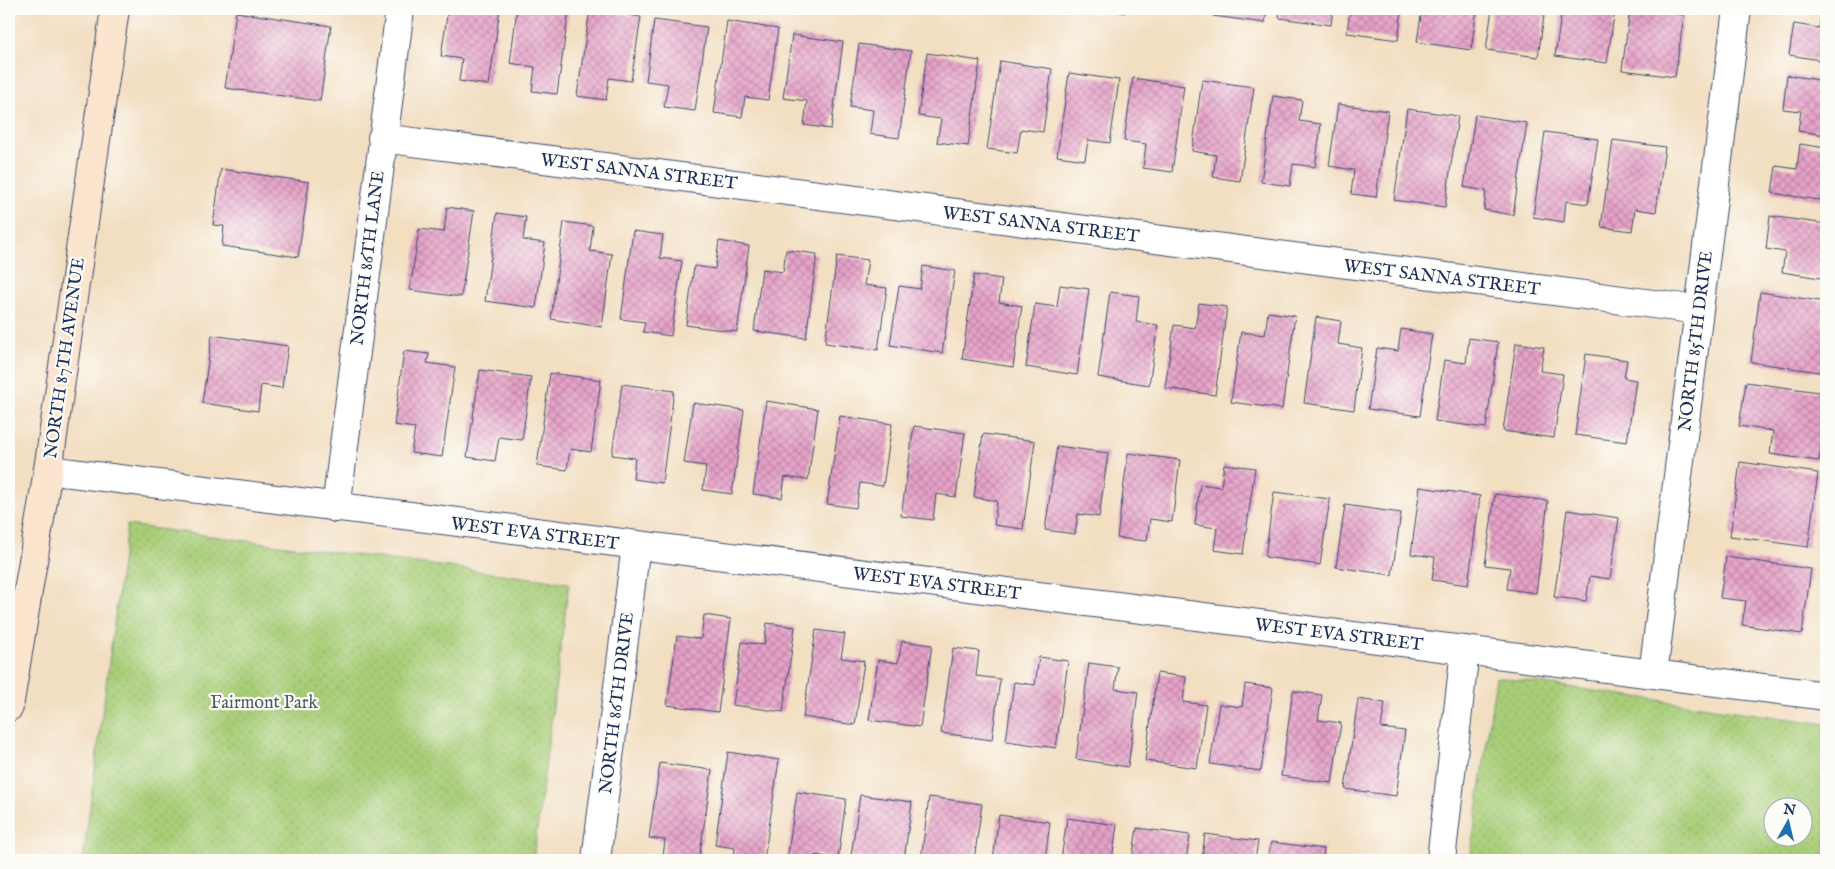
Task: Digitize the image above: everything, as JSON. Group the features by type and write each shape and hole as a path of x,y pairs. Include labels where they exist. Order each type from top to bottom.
{"street":[{"name":"NORTH 87TH AVENUE","path":"9,707 48,470 115,9"},
{"name":"NORTH 86TH LANE","path":"336,508 400,9"},
{"name":"NORTH 85TH DRIVE","path":"1653,674 1737,9"},
{"name":"WEST SANNA STREET","path":"382,138 1699,310"},
{"name":"WEST EVA STREET","path":"48,470 1826,696"},
{"name":"NORTH 86TH DRIVE","path":"596,860 636,545"},
{"path":"1441,860 1465,650"}],"green space":[{"name":"Fairmont Park","path":"127,525 569,583 533,860 83,860"},
{"path":"1496,677 1826,724 1826,860 1470,860"}],"building":[{"path":"448,9 500,9 489,85 459,81 462,59 441,56"},
{"path":"517,9 569,9 557,94 532,91 535,67 510,63"},
{"path":"590,9 641,17 631,81 609,78 606,100 577,96"},
{"path":"1106,9 1125,9 1125,13"},
{"path":"1170,9 1198,9 1197,14"},
{"path":"1214,9 1267,9 1265,23 1213,16"},
{"path":"1280,9 1333,9 1331,25 1279,18"},
{"path":"1350,9 1402,9 1398,40 1347,33"},
{"path":"1422,9 1477,9 1471,50 1417,42"},
{"path":"1492,9 1545,9 1538,57 1486,50"},
{"path":"1562,9 1615,9 1607,63 1555,56"},
{"path":"1630,9 1661,9 1661,11 1684,15 1675,77 1622,70"},
{"path":"1822,9 1826,9 1826,61 1789,55 1794,24 1819,28"},
{"path":"236,12 331,26 320,101 225,88"},
{"path":"654,20 707,27 695,111 664,107 668,84 646,81"},
{"path":"727,21 778,29 768,100 745,97 742,117 714,113"},
{"path":"792,35 843,42 831,129 804,125 807,101 783,98"},
{"path":"859,44 911,51 899,138 870,134 873,110 850,107"},
{"path":"927,53 980,61 968,146 937,142 941,119 918,116"},
{"path":"1000,61 1052,69 1043,132 1021,129 1017,153 987,149"},
{"path":"1069,73 1119,80 1110,143 1088,140 1085,160 1057,156"},
{"path":"1787,75 1826,81 1826,135 1798,131 1801,111 1783,109"},
{"path":"1133,78 1184,86 1172,172 1143,168 1146,144 1124,141"},
{"path":"1202,80 1254,87 1240,181 1213,177 1216,155 1192,151"},
{"path":"1273,96 1302,100 1299,121 1321,124 1315,167 1293,164 1290,186 1261,182"},
{"path":"1338,104 1388,111 1376,197 1351,194 1354,170 1329,166"},
{"path":"1407,109 1458,116 1445,207 1394,200"},
{"path":"1475,115 1527,123 1513,215 1484,210 1486,191 1464,187"},
{"path":"1545,132 1598,139 1588,204 1566,201 1564,222 1533,217"},
{"path":"1613,140 1665,147 1656,212 1635,209 1632,231 1601,227"},
{"path":"1800,144 1826,148 1826,201 1772,193 1776,166 1797,169"},
{"path":"221,169 309,182 298,257 222,246 224,226 213,225"},
{"path":"447,207 474,211 461,297 410,290 419,229 444,232"},
{"path":"497,213 526,217 523,240 545,243 536,308 485,301"},
{"path":"1770,216 1826,224 1826,279 1782,272 1785,252 1766,249"},
{"path":"564,222 593,226 590,251 612,254 602,327 551,319"},
{"path":"633,231 663,235 660,258 682,261 671,336 643,332 645,322 621,319"},
{"path":"719,241 749,246 737,332 686,325 694,266 715,269"},
{"path":"786,250 817,254 806,338 754,331 762,269 783,272"},
{"path":"837,256 868,260 864,285 887,288 878,350 825,343"},
{"path":"923,266 955,271 942,353 890,345 899,286 920,289"},
{"path":"974,275 1002,279 999,302 1022,306 1013,367 962,359"},
{"path":"1060,285 1089,289 1077,375 1026,367 1035,304 1057,307"},
{"path":"1110,292 1139,296 1136,322 1158,325 1149,385 1098,377"},
{"path":"1760,292 1826,302 1822,326 1826,327 1826,373 1751,362"},
{"path":"1199,303 1227,307 1215,395 1165,388 1174,325 1195,328"},
{"path":"1268,312 1295,316 1282,409 1231,402 1241,332 1265,335"},
{"path":"1316,317 1341,321 1338,344 1362,348 1354,410 1304,403"},
{"path":"1401,329 1432,334 1420,416 1368,409 1377,348 1398,351"},
{"path":"212,335 288,346 282,388 261,385 258,411 202,403"},
{"path":"1469,338 1498,342 1486,428 1435,421 1444,360 1466,363"},
{"path":"1516,343 1544,347 1540,371 1563,374 1554,438 1503,431"},
{"path":"404,351 429,354 427,363 455,367 442,457 411,453 415,428 394,425"},
{"path":"1586,354 1627,360 1624,378 1636,380 1627,442 1575,435"},
{"path":"480,370 531,377 522,440 499,437 495,461 467,457"},
{"path":"550,373 601,380 591,452 570,449 567,470 537,466"},
{"path":"1746,382 1826,393 1819,461 1770,454 1773,431 1739,426"},
{"path":"622,384 674,391 662,483 633,479 635,458 612,455"},
{"path":"766,401 818,409 808,480 785,477 782,498 753,494"},
{"path":"693,403 744,410 732,494 703,490 706,466 684,463"},
{"path":"840,416 892,424 883,486 860,483 856,508 827,504"},
{"path":"914,426 965,433 956,497 936,494 933,520 901,516"},
{"path":"983,434 1035,441 1023,529 994,525 997,501 974,497"},
{"path":"1057,446 1108,453 1099,517 1078,514 1075,534 1045,530"},
{"path":"1128,453 1180,460 1172,522 1150,519 1147,541 1117,538"},
{"path":"1740,462 1818,473 1808,547 1730,536"},
{"path":"1224,464 1255,468 1243,554 1214,550 1217,528 1195,525 1200,484 1221,487"},
{"path":"1420,487 1480,496 1468,585 1432,580 1435,557 1411,554"},
{"path":"1274,492 1330,499 1320,565 1265,557"},
{"path":"1495,494 1548,501 1536,593 1507,589 1510,568 1485,565"},
{"path":"1345,505 1401,513 1392,575 1336,567"},
{"path":"1567,510 1619,518 1610,579 1590,576 1586,601 1554,597"},
{"path":"1726,557 1811,569 1802,634 1742,625 1746,601 1720,598"},
{"path":"704,615 731,619 718,712 667,705 677,636 701,639"},
{"path":"767,623 795,627 783,712 733,705 742,642 764,645"},
{"path":"816,630 845,634 841,658 864,661 855,725 803,717"},
{"path":"902,641 932,645 920,727 869,720 878,660 898,663"},
{"path":"953,648 979,651 976,676 1000,679 992,740 941,733"},
{"path":"1039,657 1068,661 1056,748 1006,741 1014,682 1035,685"},
{"path":"1089,663 1118,667 1115,689 1138,692 1128,767 1076,759"},
{"path":"1157,673 1186,677 1183,702 1206,705 1197,768 1145,761"},
{"path":"1245,684 1273,688 1261,771 1210,764 1219,704 1242,707"},
{"path":"1293,691 1322,695 1318,720 1341,723 1332,783 1281,776"},
{"path":"1358,699 1385,703 1381,728 1405,731 1396,796 1345,789"},
{"path":"728,752 779,760 764,860 734,860 735,848 715,845"},
{"path":"660,763 712,770 699,860 663,857 665,840 649,838"},
{"path":"797,792 846,799 838,859 815,855 814,860 787,860"},
{"path":"860,795 912,802 904,860 874,860 851,856"},
{"path":"929,797 982,804 974,860 921,860"},
{"path":"999,815 1050,822 1045,860 993,860"},
{"path":"1067,818 1117,825 1112,860 1061,860"},
{"path":"1137,828 1190,835 1186,860 1132,860"},
{"path":"1205,834 1258,841 1255,860 1202,860"},
{"path":"1271,842 1324,849 1323,860 1268,860"}]}
